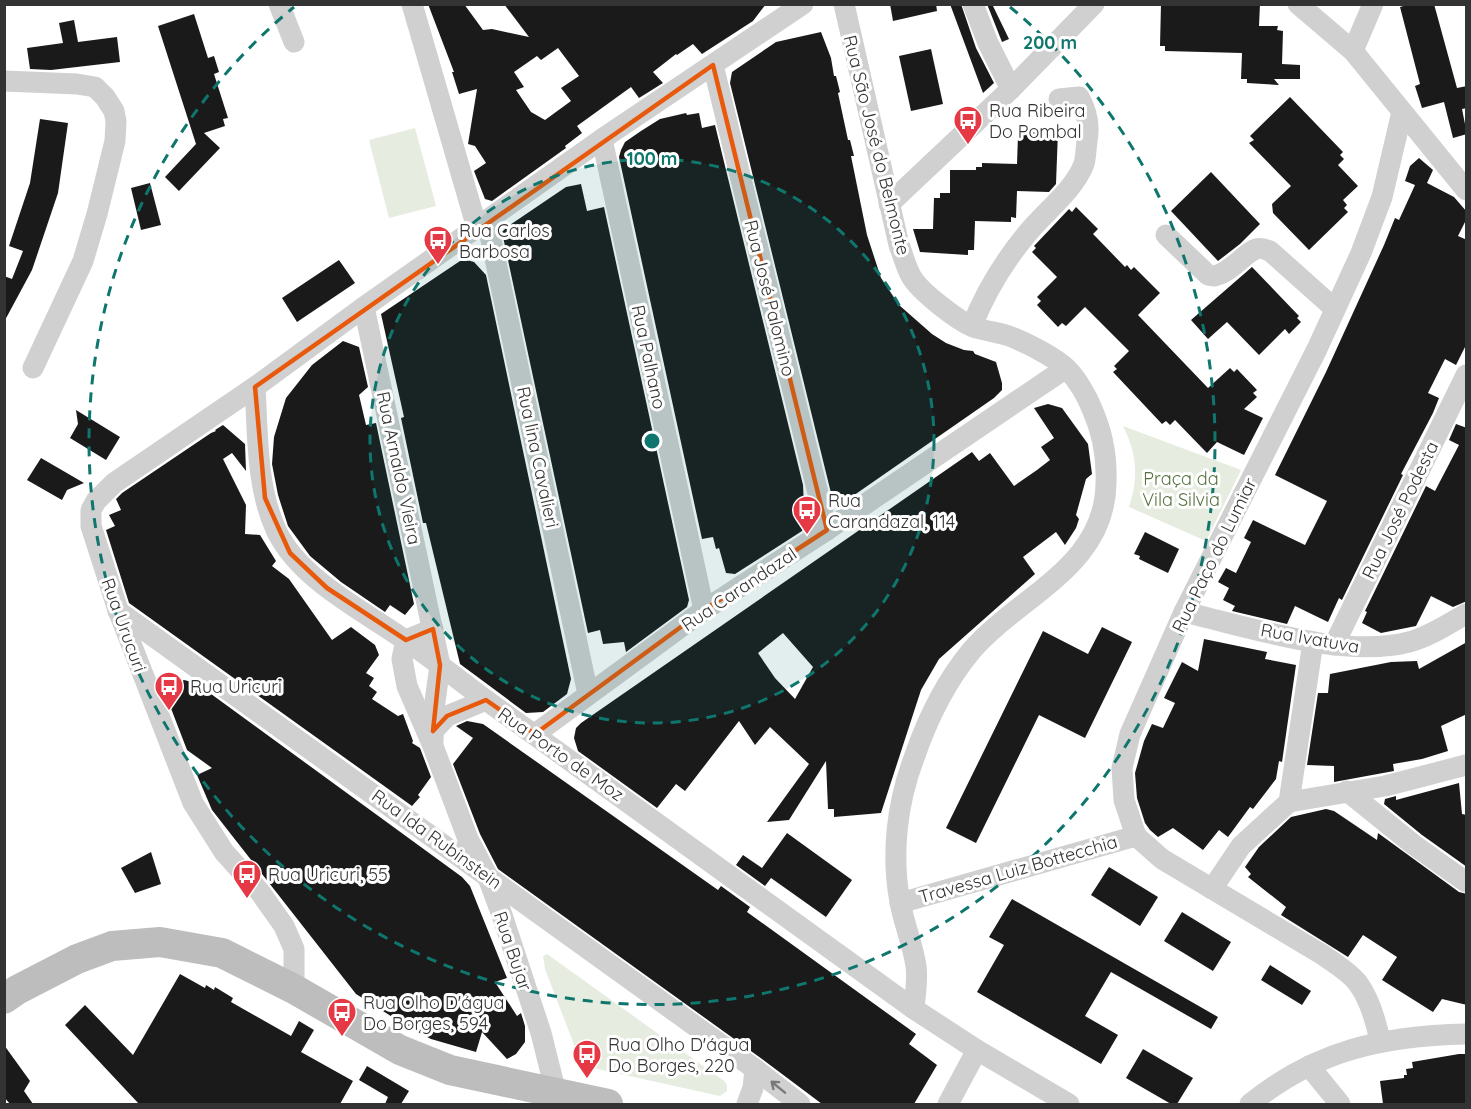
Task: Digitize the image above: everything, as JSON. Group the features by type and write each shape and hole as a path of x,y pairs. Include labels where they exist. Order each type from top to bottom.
{"main road":[{"path":"4,999 77,959 112,946 160,942 222,953 294,989 400,1050 450,1070 497,1082 608,1104"}],"street":[{"path":"279,4 294,42"},
{"name":"Rua lina Cavalieri","path":"412,4 482,225 588,694"},
{"path":"255,387 602,139 803,4"},
{"name":"Rua São José do Belmonte","path":"844,4 899,245 912,278 932,300 972,326 1010,336 1066,368 1092,408 1101,435 1107,468 1106,498 1097,529 1081,553 1055,579 972,650 948,685 929,719 913,759 902,798 897,832 896,867 900,903 917,969 915,1009"},
{"path":"973,4 987,43 1011,89"},
{"path":"889,204 1011,89 1094,4"},
{"path":"1298,4 1353,51 1467,189"},
{"path":"1353,51 1373,4"},
{"name":"Rua José Palomino","path":"713,65 827,530"},
{"path":"4,81 77,84 95,87 114,111 116,121 115,141 83,261 33,369"},
{"path":"972,326 981,302 1004,264 1026,234 1068,189 1084,164 1089,129 1086,109 1079,97 1059,99"},
{"name":"Rua Paço do Lumiar","path":"1136,836 1124,800 1122,768 1130,734 1184,612 1361,253 1382,197 1402,112"},
{"name":"Rua Palhano","path":"602,139 704,610"},
{"path":"1166,235 1209,275 1215,276 1238,264 1255,249 1270,251 1335,309"},
{"name":"Rua Arnaldo Vieira","path":"364,307 440,665"},
{"name":"Rua Carandazal","path":"535,734 704,610 827,530 1066,368"},
{"name":"Rua José Podesta","path":"1334,645 1467,375"},
{"name":"Rua Urucuri","path":"255,387 114,483 96,501 91,510 91,526 118,610 193,803 224,852 260,892 284,926 294,949 294,989"},
{"name":"Rua Porto de Moz","path":"255,387 260,465 265,498 285,546 327,588 406,640 915,1009 977,1050 1070,1104"},
{"name":"Rua Ida Rubinstein","path":"118,610 755,1069 800,1104"},
{"name":"Rua Ivatuva","path":"1184,612 1313,642 1375,648 1410,642 1467,614"},
{"path":"406,640 433,629"},
{"name":"Rua Bujar","path":"406,640 402,659 407,686 433,738 468,839 487,875 541,1033 556,1093"},
{"path":"1289,802 1313,642"},
{"name":"Rua Bujar","path":"433,738 440,665"},
{"path":"407,686 416,690 436,691"},
{"path":"433,738 447,716 486,700"},
{"path":"1212,889 1241,846 1289,802 1385,786 1467,765"},
{"path":"1347,791 1414,845 1467,882"},
{"path":"1136,836 1162,859 1323,955 1349,975 1357,982 1368,1001 1376,1020 1380,1041"},
{"name":"Travessa Luiz Bottecchia","path":"900,903 1136,836"},
{"path":"1250,1104 1309,1066 1343,1050 1380,1041 1467,1034"},
{"path":"948,1104 977,1050"},
{"path":"1309,1066 1340,1104"},
{"path":"747,1104 753,1089 755,1069"}],"highlighted area":[{"path":"713,65 827,530 704,610 535,734 486,700 447,716 433,731 440,665 433,629 406,640 327,588 290,553 265,498 255,387"}],"green space":[{"path":"415,128 436,206 389,218 369,140"},
{"name":"Praça da Vila Silvia","path":"1123,426 1241,470 1206,541 1129,507 1134,486 1135,466 1128,436"},
{"path":"547,954 724,1081 727,1091 720,1096 584,1066 545,969 543,956"}],"building":[{"path":"428,4 464,4 483,30 492,29 529,37 504,4 766,4 753,21 702,54 693,44 676,54 653,72 663,83 639,98 631,87 577,126 582,133 565,146 566,148 492,201 485,199 474,171 486,163 475,146 468,144 477,89 459,94 452,72 454,72","holes":["558,48 579,76 561,88 571,101 545,120 531,112 516,90 524,87 514,72 537,56 541,60"]},
{"path":"890,4 936,4 937,11 893,21"},
{"path":"950,4 961,4 976,48 994,83 983,93"},
{"path":"987,4 992,4 1009,39 1002,42"},
{"path":"1161,4 1260,4 1259,26 1278,26 1277,30 1283,31 1282,64 1300,65 1300,79 1274,79 1279,85 1247,83 1247,79 1241,79 1242,53 1165,51 1165,46 1160,46"},
{"path":"1410,4 1434,4 1457,88 1467,86 1467,108 1462,109 1467,134 1453,138 1444,102 1422,108 1415,86 1420,84 1400,7"},
{"path":"194,14 208,58 214,56 219,72 214,74 228,118 223,119 225,126 204,133 220,148 179,191 165,177 196,144 158,26"},
{"path":"74,20 78,42 117,37 120,62 51,70 30,69 27,48 63,43 59,23"},
{"path":"821,32 840,92 838,93 848,140 850,140 854,156 851,156 867,235 881,278 899,305 932,334 946,343 973,351 975,354 996,362 1002,383 1002,390 994,398 837,507 834,496 832,497 730,83 732,72 776,42"},
{"path":"931,49 943,104 911,111 899,56"},
{"path":"1290,97 1343,152 1340,155 1344,159 1338,165 1358,186 1343,200 1347,205 1344,208 1348,212 1309,250 1273,213 1272,204 1291,186 1249,143 1254,140 1250,136"},
{"path":"686,113 687,115 699,113 702,128 715,125 803,485 805,525 802,531 735,574 726,573 719,548 716,549 713,537 702,539 619,157 625,142 641,131 660,119"},
{"path":"40,119 68,123 58,193 32,270 4,322 4,276 12,279 23,251 9,246 30,183"},
{"path":"1024,130 1058,131 1056,184 1049,192 1017,191 1016,218 1011,217 1011,222 975,221 974,250 968,250 968,255 920,252 913,229 933,229 934,198 940,198 940,193 950,193 950,170 976,170 976,167 982,167 982,163 1017,164 1018,135 1023,135"},
{"path":"1419,158 1433,170 1427,183 1454,197 1467,212 1467,218 1458,236 1467,240 1467,343 1456,365 1445,359 1428,393 1439,398 1433,413 1401,474 1403,475 1342,600 1339,598 1328,622 1295,606 1287,624 1232,611 1235,606 1223,600 1229,588 1218,582 1226,568 1236,573 1251,542 1244,538 1253,520 1305,545 1327,501 1275,475 1326,372 1395,218 1399,220 1415,185 1405,181 1410,166"},
{"path":"1211,172 1260,224 1218,261 1171,211"},
{"path":"150,183 161,225 141,230 131,188"},
{"path":"581,184 587,211 604,207 689,600 687,607 626,652 624,642 603,644 600,630 588,633 502,232 566,187"},
{"path":"1076,207 1098,229 1093,234 1125,267 1127,265 1131,270 1134,267 1160,293 1138,315 1208,388 1230,368 1234,372 1237,369 1257,390 1253,393 1257,397 1244,409 1263,418 1244,455 1217,442 1207,453 1175,420 1170,425 1166,421 1162,424 1113,372 1117,369 1114,366 1129,351 1085,307 1066,326 1062,323 1058,327 1037,305 1041,301 1037,297 1057,277 1032,252 1036,248 1034,246 1069,209 1072,212"},
{"path":"463,259 474,262 486,275 571,679 567,694 543,712 526,713 460,664 426,523 423,523 401,418 404,417 381,314"},
{"path":"339,260 355,283 297,322 282,298"},
{"path":"1252,267 1299,316 1297,318 1301,322 1289,334 1285,329 1259,355 1227,322 1208,339 1191,320"},
{"path":"343,341 359,347 368,387 359,395 366,425 376,423 414,604 405,615 390,605 385,612 341,582 310,556 288,526 278,495 272,464 274,437 286,398 312,365"},
{"path":"1048,404 1062,408 1088,444 1092,474 1086,479 1076,515 1079,519 1076,528 1065,545 1056,532 1023,557 1035,574 939,659 921,690 881,813 834,817 834,809 828,809 826,761 789,820 767,822 809,764 770,727 755,745 739,721 685,791 676,784 657,808 578,751 574,738 576,728 581,723 972,452 979,461 990,453 1014,486 1037,470 1050,460 1041,447 1054,438 1034,408","holes":["783,633 813,667 795,699 775,678 758,653"]},
{"path":"76,410 120,437 106,460 70,438 78,424"},
{"path":"1456,424 1467,428 1467,601 1453,607 1431,596 1416,626 1381,633 1362,623 1367,612 1365,611 1426,486 1435,491 1459,445 1449,440"},
{"path":"223,425 245,444 246,471 232,453 223,459 246,505 245,534 260,535 276,561 272,566 289,579 332,640 351,627 375,645 379,655 366,673 374,678 369,686 377,692 372,699 398,716 403,714 412,743 420,748 431,777 412,806 129,603 106,530 115,526 109,515 121,510 116,499"},
{"path":"41,458 84,483 67,490 62,500 27,480"},
{"path":"1145,532 1179,549 1168,573 1139,559 1140,556 1134,554"},
{"path":"1102,627 1132,642 1085,738 1039,715 976,843 946,828 1043,631 1088,654"},
{"path":"1204,639 1267,652 1265,659 1296,665 1282,762 1279,761 1276,779 1253,809 1250,807 1228,837 1219,830 1203,850 1173,828 1158,837 1150,830 1145,823 1137,798 1135,773 1144,741 1152,724 1163,728 1175,703 1164,698 1182,662 1198,671"},
{"path":"1467,642 1467,714 1441,726 1448,751 1422,759 1393,764 1394,771 1334,782 1334,766 1307,765 1318,693 1328,693 1330,674 1391,662 1417,661 1419,669"},
{"path":"184,680 196,683 462,877 470,886 507,978 495,982 517,1016 521,1013 525,1026 525,1042 516,1054 507,1059 482,1032 476,1052 431,1039 356,994 212,810 197,775 212,768 187,750 167,698 173,685"},
{"path":"467,721 483,724 718,890 721,886 750,907 747,912 916,1034 909,1044 937,1065 914,1104 822,1104 498,869 480,834 453,764 473,738 456,726"},
{"path":"1459,783 1462,814 1467,815 1467,867 1384,804 1385,799 1396,796 1396,800"},
{"path":"1326,809 1334,811 1377,840 1378,833 1459,892 1467,894 1467,1005 1442,999 1433,1012 1382,980 1397,957 1363,935 1348,957 1281,915 1286,907 1248,877 1251,874 1245,867 1259,847 1291,817"},
{"path":"787,833 852,880 826,917 771,878 765,886 736,865 743,855 762,868"},
{"path":"151,852 161,884 135,893 121,868"},
{"path":"1109,867 1158,897 1140,926 1091,895"},
{"path":"1012,899 1218,1017 1211,1029 1111,972 1085,1016 1118,1035 1101,1064 977,992 1004,945 989,937"},
{"path":"1182,912 1231,942 1213,971 1164,941"},
{"path":"1270,965 1311,991 1302,1005 1261,980"},
{"path":"180,974 205,988 206,985 214,990 215,987 233,998 231,1002 291,1036 299,1021 314,1030 301,1052 353,1081 340,1104 139,1104 65,1025 85,1005 133,1055"},
{"path":"4,1045 30,1081 24,1091 33,1104 10,1104 4,1097"},
{"path":"1143,1049 1193,1078 1177,1104 1171,1104 1126,1078"},
{"path":"1467,1054 1467,1104 1383,1104 1380,1081 1404,1078 1404,1075 1407,1075 1406,1069 1413,1068 1412,1062"},
{"path":"367,1066 409,1091 401,1104 385,1104 388,1097 359,1080"}],"place":[{"name":"Rua Ribeira Do Pombal","path":"968,146"},
{"name":"Rua Carlos Barbosa","path":"438,266"},
{"name":"Rua Carandazal, 114","path":"807,536"},
{"name":"Rua Uricuri","path":"169,712"},
{"name":"Rua Uricuri, 55","path":"247,900"},
{"name":"Rua Olho D'água Do Borges, 594","path":"342,1038"},
{"name":"Rua Olho D'água Do Borges, 220","path":"587,1080"}]}
